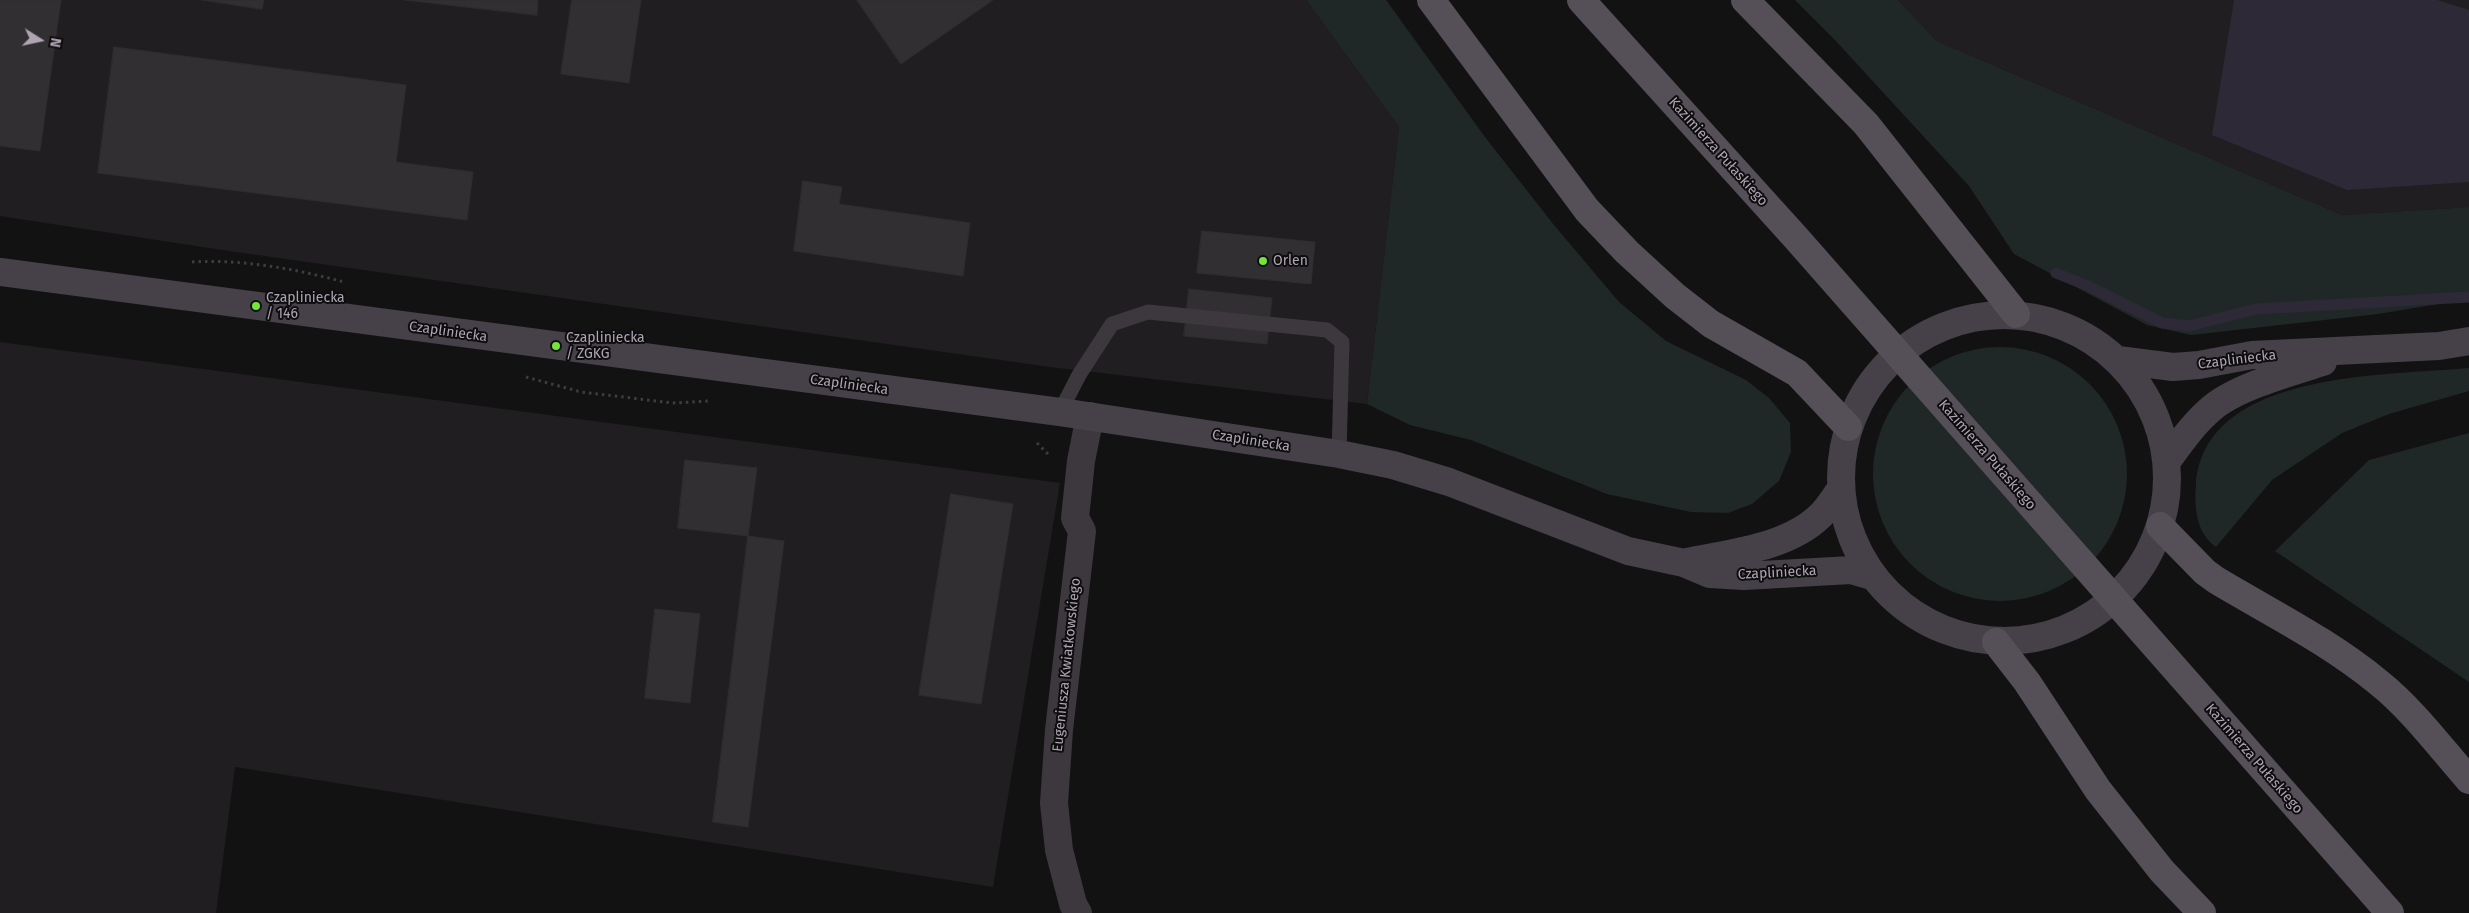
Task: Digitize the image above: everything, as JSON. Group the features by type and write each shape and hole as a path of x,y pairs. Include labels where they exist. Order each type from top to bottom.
{"main road":[{"path":"1431,0 1587,210 1627,252 1675,296 1711,324 1797,373 1808,382 1848,427"},
{"name":"Kazimierza Pułaskiego","path":"1581,0 1797,239 2390,913"},
{"path":"1745,0 1866,124 2016,314"},
{"name":"Czapliniecka","path":"0,272 1090,416 1340,454 1393,465 1449,482 1628,551 1684,563 1710,574 1744,576 1851,570 1872,576"},
{"path":"2016,314 2053,322 2079,333 2118,360 2142,390 2159,424 2167,461 2167,494 2160,526 2136,574 2098,612 2050,636 1996,642 1949,633 1906,610 1872,576 1856,550 1846,521 1840,490 1841,458 1848,427 1867,388 1896,355 1932,331 1973,317 2016,314"},
{"name":"Czapliniecka","path":"2118,360 2173,367 2199,365 2252,355 2439,346 2469,341"},
{"name":"Czapliniecka","path":"2167,461 2189,430 2214,406 2254,385 2356,351"},
{"name":"Czapliniecka","path":"1684,563 1741,553 1798,532 1821,515 1840,490"},
{"path":"2160,526 2205,572 2216,580 2304,629 2379,683 2407,710 2469,780"},
{"path":"1996,642 2027,682 2098,790 2162,871 2202,913"}],"street":[{"name":"Eugeniusza Kwiatkowskiego","path":"1078,913 1073,904 1059,850 1054,803 1059,730 1082,531 1075,518 1080,461 1090,416"}],"lane":[{"path":"1060,412 1079,375 1112,324 1148,312 1327,330 1342,342 1340,454"}],"shaded area":[{"path":"0,0 1306,0 1399,127 1367,404 1050,367 222,250 0,216"},
{"path":"1306,0 1386,0 1485,137 1554,225 1619,302 1666,341 1746,380 1769,398 1790,423 1791,452 1779,481 1752,504 1728,513 1691,512 1607,494 1471,440 1410,425 1367,404 1399,127"},
{"path":"1795,0 1898,0 1937,41 2342,215 2469,207 2469,299 2378,314 2191,335 2147,325 2014,254 1969,186 1835,40"},
{"path":"1898,0 2469,0 2469,207 2342,215 1937,41"},
{"path":"2234,0 2437,0 2469,10 2469,182 2347,190 2212,135"},
{"path":"0,342 1060,483 993,887 235,767 216,913 0,913"},
{"path":"2000,347 2025,350 2048,357 2060,362 2090,384 2112,414 2117,426 2124,449 2127,474 2124,499 2117,522 2112,534 2090,564 2060,586 2048,591 2025,598 2000,601 1975,598 1952,591 1940,586 1910,564 1888,534 1883,522 1876,499 1873,474 1876,449 1883,426 1888,414 1910,384 1940,362 1952,357 1975,350"},
{"path":"2469,368 2469,391 2389,414 2342,433 2272,480 2216,547 2204,534 2196,511 2196,485 2207,447 2230,419 2264,400 2304,386 2392,373"},
{"path":"2469,433 2469,682 2275,551 2369,460"}],"building":[{"path":"0,0 61,0 40,151 0,146"},
{"path":"202,0 264,0 262,9"},
{"path":"405,0 538,0 537,15"},
{"path":"572,0 641,0 629,83 561,74"},
{"path":"857,0 993,0 901,64"},
{"path":"114,47 406,85 396,162 473,172 467,220 98,173"},
{"path":"803,181 842,187 839,204 970,223 963,276 794,251"},
{"path":"1202,231 1315,242 1311,284 1197,273"},
{"path":"1189,289 1272,298 1267,344 1184,336"},
{"path":"685,460 757,468 748,536 678,528"},
{"path":"951,494 1013,504 981,704 919,695"},
{"path":"748,536 784,541 748,827 713,822"},
{"path":"655,609 700,614 690,703 645,698"}],"waterway":[{"path":"2056,273 2088,286 2162,323 2189,326 2256,309 2469,297"}],"place":[{"name":"Orlen","path":"1263,261"},
{"name":"Czapliniecka / 146","path":"256,306"},
{"name":"Czapliniecka / ZGKG","path":"556,346"}]}
